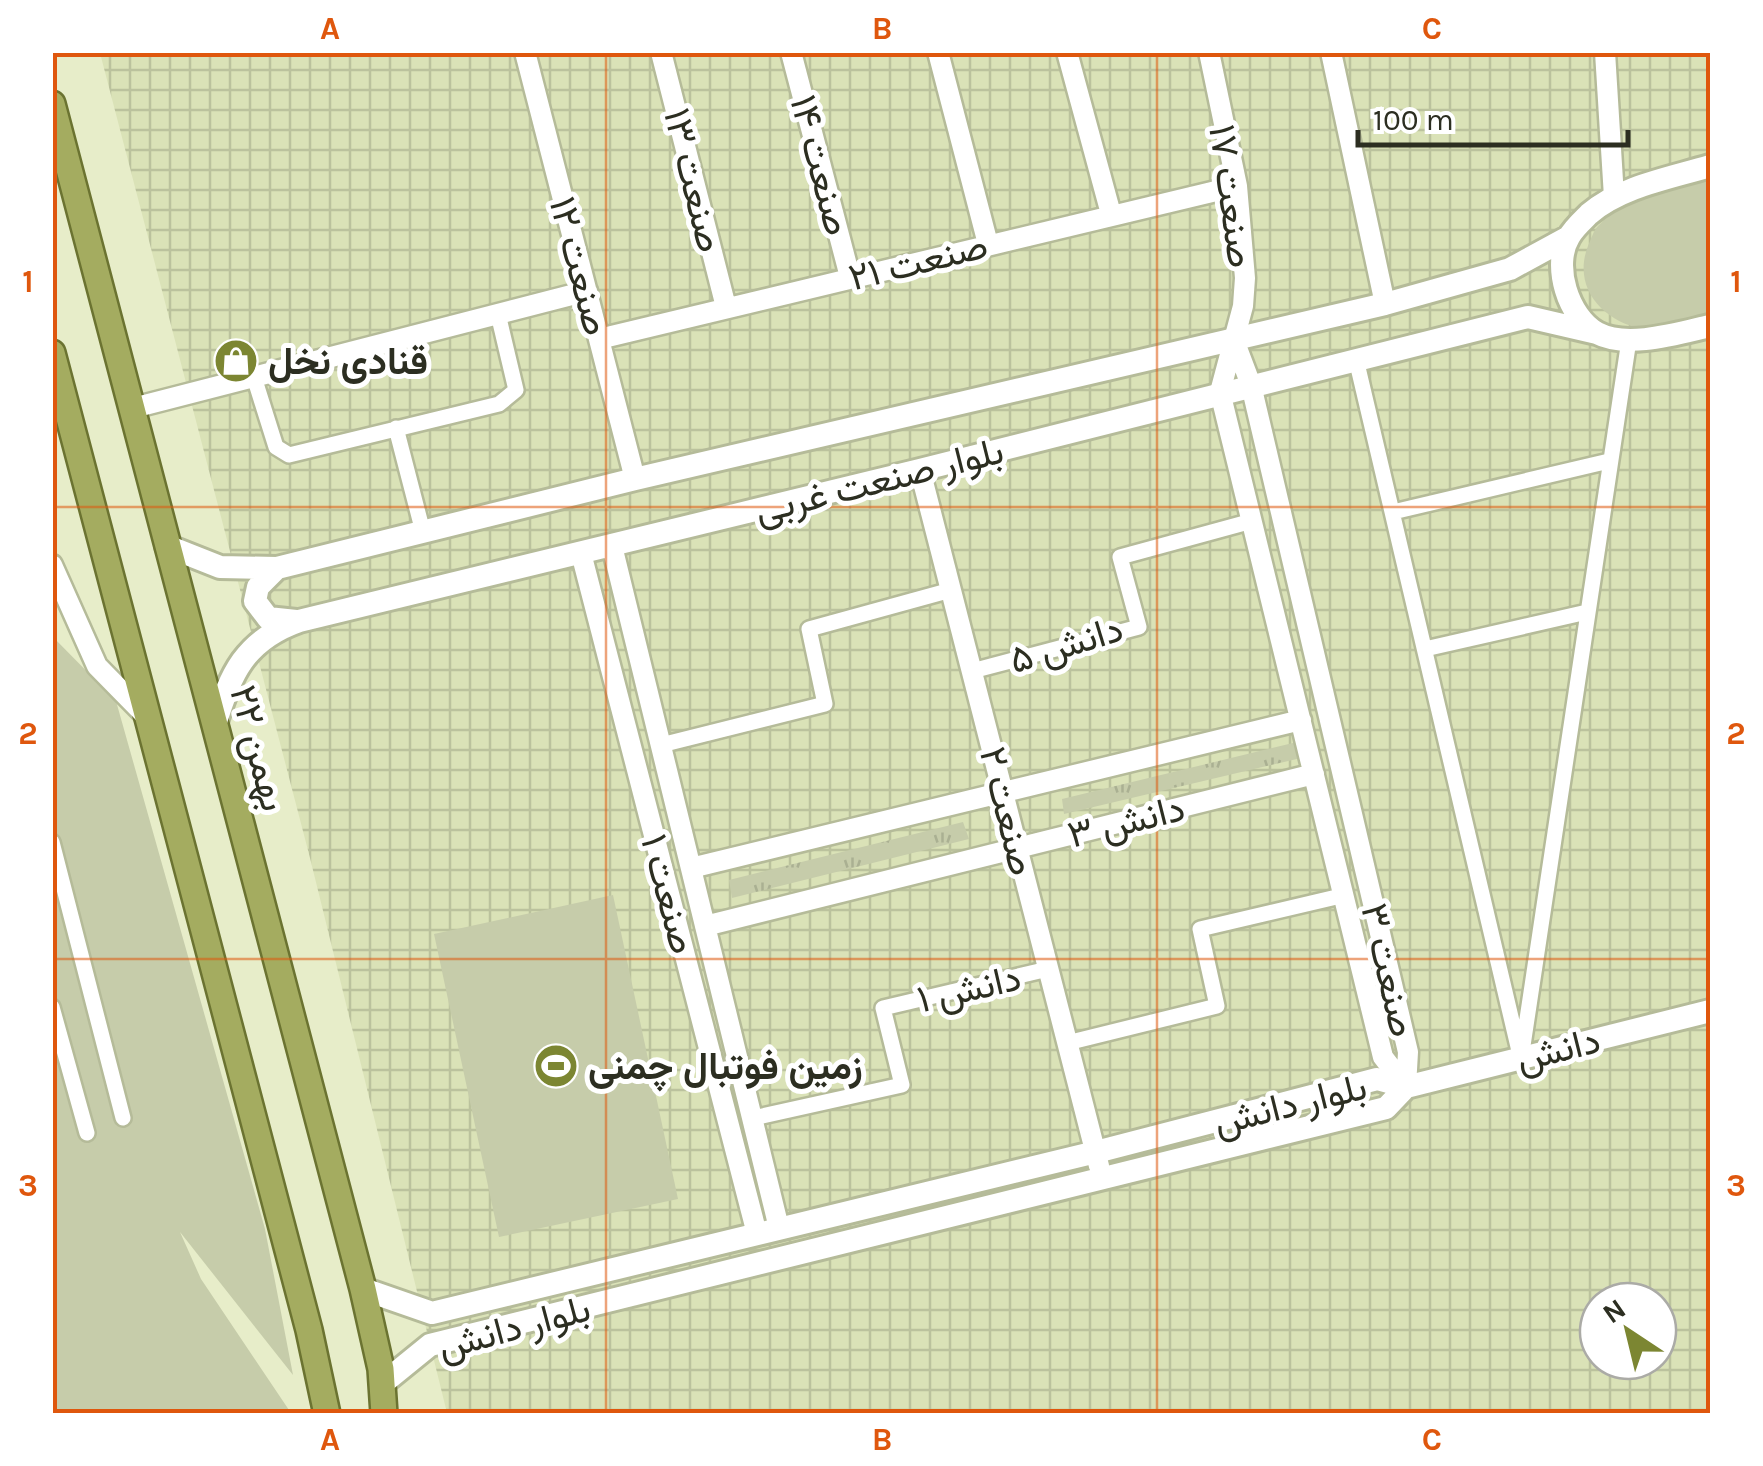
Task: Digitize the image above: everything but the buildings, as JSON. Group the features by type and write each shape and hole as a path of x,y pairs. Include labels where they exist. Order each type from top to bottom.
{"highway":[{"name":"۲۲ بهمن","path":"52,104 363,1289 384,1414"},
{"path":"52,353 309,1330 327,1414"}],"main road":[{"path":"1614,197 1710,166"},
{"name":"بلوار صنعت غربی","path":"166,546 220,566 277,568 635,479 1385,304 1510,269 1568,238 1590,214 1614,197"},
{"path":"1568,238 1562,264 1565,290 1576,311 1596,332"},
{"name":"بلوار صنعت غربی","path":"215,726 225,690 247,652 276,629 299,622 1528,317 1629,340"},
{"path":"1629,340 1710,326"},
{"path":"277,568 258,587 255,601 259,611 268,618 299,622"},
{"name":"دانش","path":"1406,1087 1710,1011"},
{"name":"بلوار دانش","path":"363,1289 432,1314 1096,1152 1377,1079 1406,1087 1386,1108 430,1345 382,1384"},
{"path":"826,1218 833,1246"}],"street":[{"name":"صنعت ۱۲","path":"525,52 635,479"},
{"name":"صنعت ۱۳","path":"661,52 726,308"},
{"name":"صنعت ۱۴","path":"792,52 850,278"},
{"path":"938,52 988,244"},
{"path":"1066,52 1111,214"},
{"name":"صنعت ۱۷","path":"1209,52 1237,186 1245,278 1244,306 1220,392"},
{"path":"1331,52 1385,304"},
{"path":"1604,52 1614,197"},
{"name":"صنعت ۲۱","path":"599,339 1237,186"},
{"path":"133,408 587,292"},
{"path":"254,377 276,447 289,455 499,404 516,390 498,314"},
{"name":"صنعت ۳","path":"1234,340 1251,384 1408,1052 1406,1087"},
{"path":"1521,1059 1629,340"},
{"path":"1356,359 1521,1059"},
{"name":"صنعت ۳","path":"1220,392 1384,1057 1406,1087"},
{"path":"396,428 423,532"},
{"path":"1392,512 1609,461"},
{"name":"صنعت ۲","path":"920,470 1102,1180"},
{"name":"دانش ۵","path":"972,671 1139,627 1120,557 1252,521"},
{"name":"صنعت ۱","path":"612,546 752,1118 768,1232"},
{"name":"صنعت ۱","path":"581,553 768,1232"},
{"path":"52,565 97,666 148,718"},
{"path":"661,745 824,704 809,629 951,590"},
{"path":"1425,649 1586,612"},
{"name":"دانش ۳","path":"691,868 1301,720"},
{"name":"دانش ۳","path":"705,926 1314,774"},
{"path":"52,842 124,1118"},
{"path":"1067,1043 1217,1006 1200,929 1345,895"},
{"name":"دانش ۱","path":"752,1118 902,1086 883,1008 1048,969"},
{"path":"52,1007 87,1133"}],"shaded area":[{"path":"100,53 1710,53 1710,1413 447,1413 310,858"}],"green space":[{"path":"1710,178 1710,317 1651,330 1628,325 1603,310 1594,300 1584,275 1584,261 1596,228 1636,201"},
{"path":"52,636 116,701 265,1229 293,1375 180,1232 201,1279 291,1413 53,1413"},
{"path":"1297,742 1301,758 1064,814 1062,799"},
{"path":"963,822 969,839 732,898 729,880"},
{"name":"زمین فوتبال چمنی","path":"613,895 678,1199 499,1237 434,934"}],"place":[{"name":"قنادی نخل","path":"236,361"},
{"name":"زمین فوتبال چمنی","path":"556,1066"}]}
